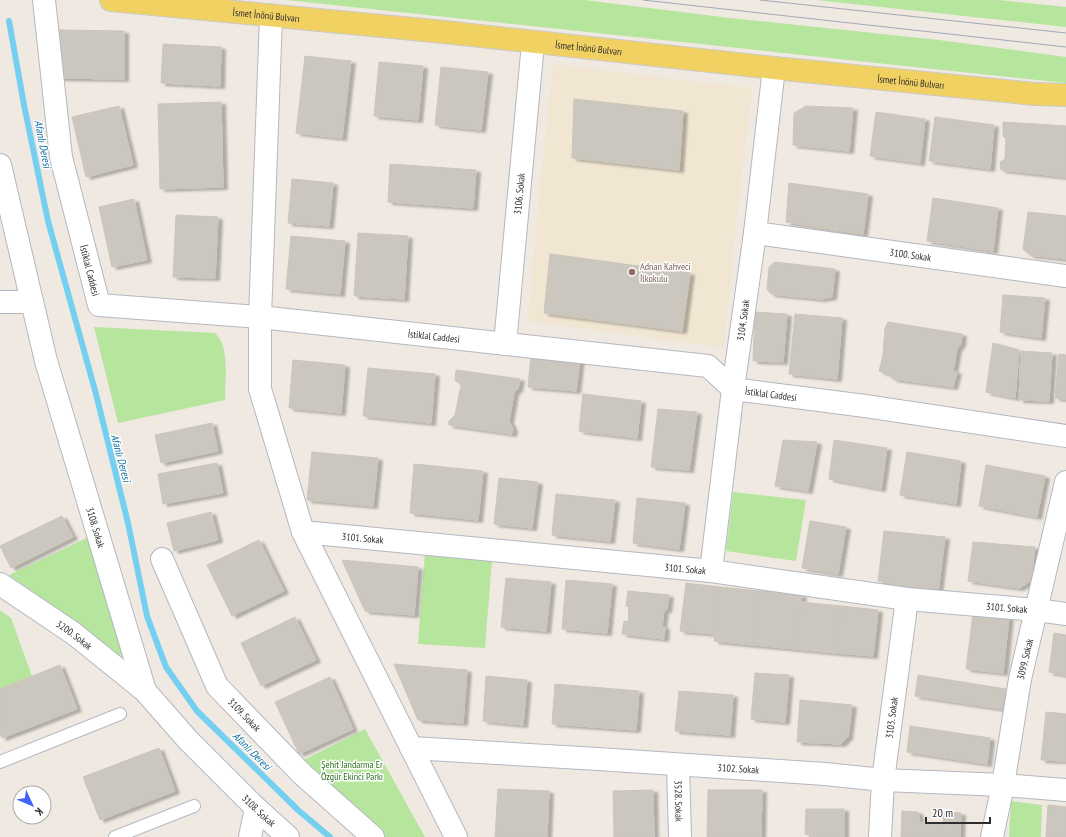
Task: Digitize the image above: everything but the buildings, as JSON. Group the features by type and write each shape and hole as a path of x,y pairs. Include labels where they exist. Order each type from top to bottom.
{"main road":[{"name":"İsmet İnönü Bulvarı","path":"111,0 444,32 533,43 1035,94 1066,95"}],"street":[{"name":"İstiklal Caddesi","path":"44,0 61,157 99,305 260,317 708,366 733,389 865,406 1066,436"},
{"path":"271,16 260,317 260,389 303,532 456,837"},
{"name":"3106. Sokak","path":"505,344 533,43"},
{"name":"3104. Sokak","path":"711,571 733,389 755,233 774,68"},
{"name":"3108. Sokak","path":"0,164 46,361 145,691 188,740 256,808 288,837"},
{"name":"3100. Sokak","path":"755,233 1066,276"},
{"path":"0,302 32,302"},
{"name":"3099. Sokak","path":"992,837 1003,785 1020,679 1066,482"},
{"name":"3101. Sokak","path":"303,532 711,571 907,599 1037,610 1066,614"},
{"name":"3109. Sokak","path":"162,559 217,686 302,774 373,837"},
{"name":"3200. Sokak","path":"0,584 73,633 145,691"},
{"name":"3103. Sokak","path":"880,837 883,780 907,599"},
{"name":"3102. Sokak","path":"411,748 591,758 825,774 883,780 1003,785 1066,790"},
{"name":"3528. Sokak","path":"678,765 680,837"},
{"path":"250,837 256,808"}],"lane":[{"path":"0,762 120,714"},
{"path":"114,837 194,806"}],"shaded area":[{"path":"553,64 752,88 736,224 724,348 528,321"}],"green space":[{"path":"286,0 584,0 730,18 939,40 1066,57 1066,83"},
{"path":"816,0 998,0 1066,7 1066,27"},
{"path":"94,327 215,333 220,339 225,355 225,400 118,423"},
{"path":"733,492 806,500 796,561 726,551"},
{"path":"93,535 125,657 119,655 9,575"},
{"path":"425,553 492,560 485,648 418,644"},
{"path":"0,610 11,618 32,676 0,689"},
{"name":"Şehit Jandarma Er Özgür Ekinci Parkı","path":"365,729 425,837 383,837 298,763"},
{"path":"1011,801 1042,805 1041,837 1009,837"}],"waterway":[{"name":"Afanlı Deresi","path":"9,21 24,105 48,221 96,394 128,523 147,616 166,667 197,711 298,810 330,837"}],"tram line":[{"path":"643,0 1066,47"},
{"path":"760,0 1066,33"}],"place":[{"name":"Adnan Kahveci İlkokulu","path":"632,272"}]}
